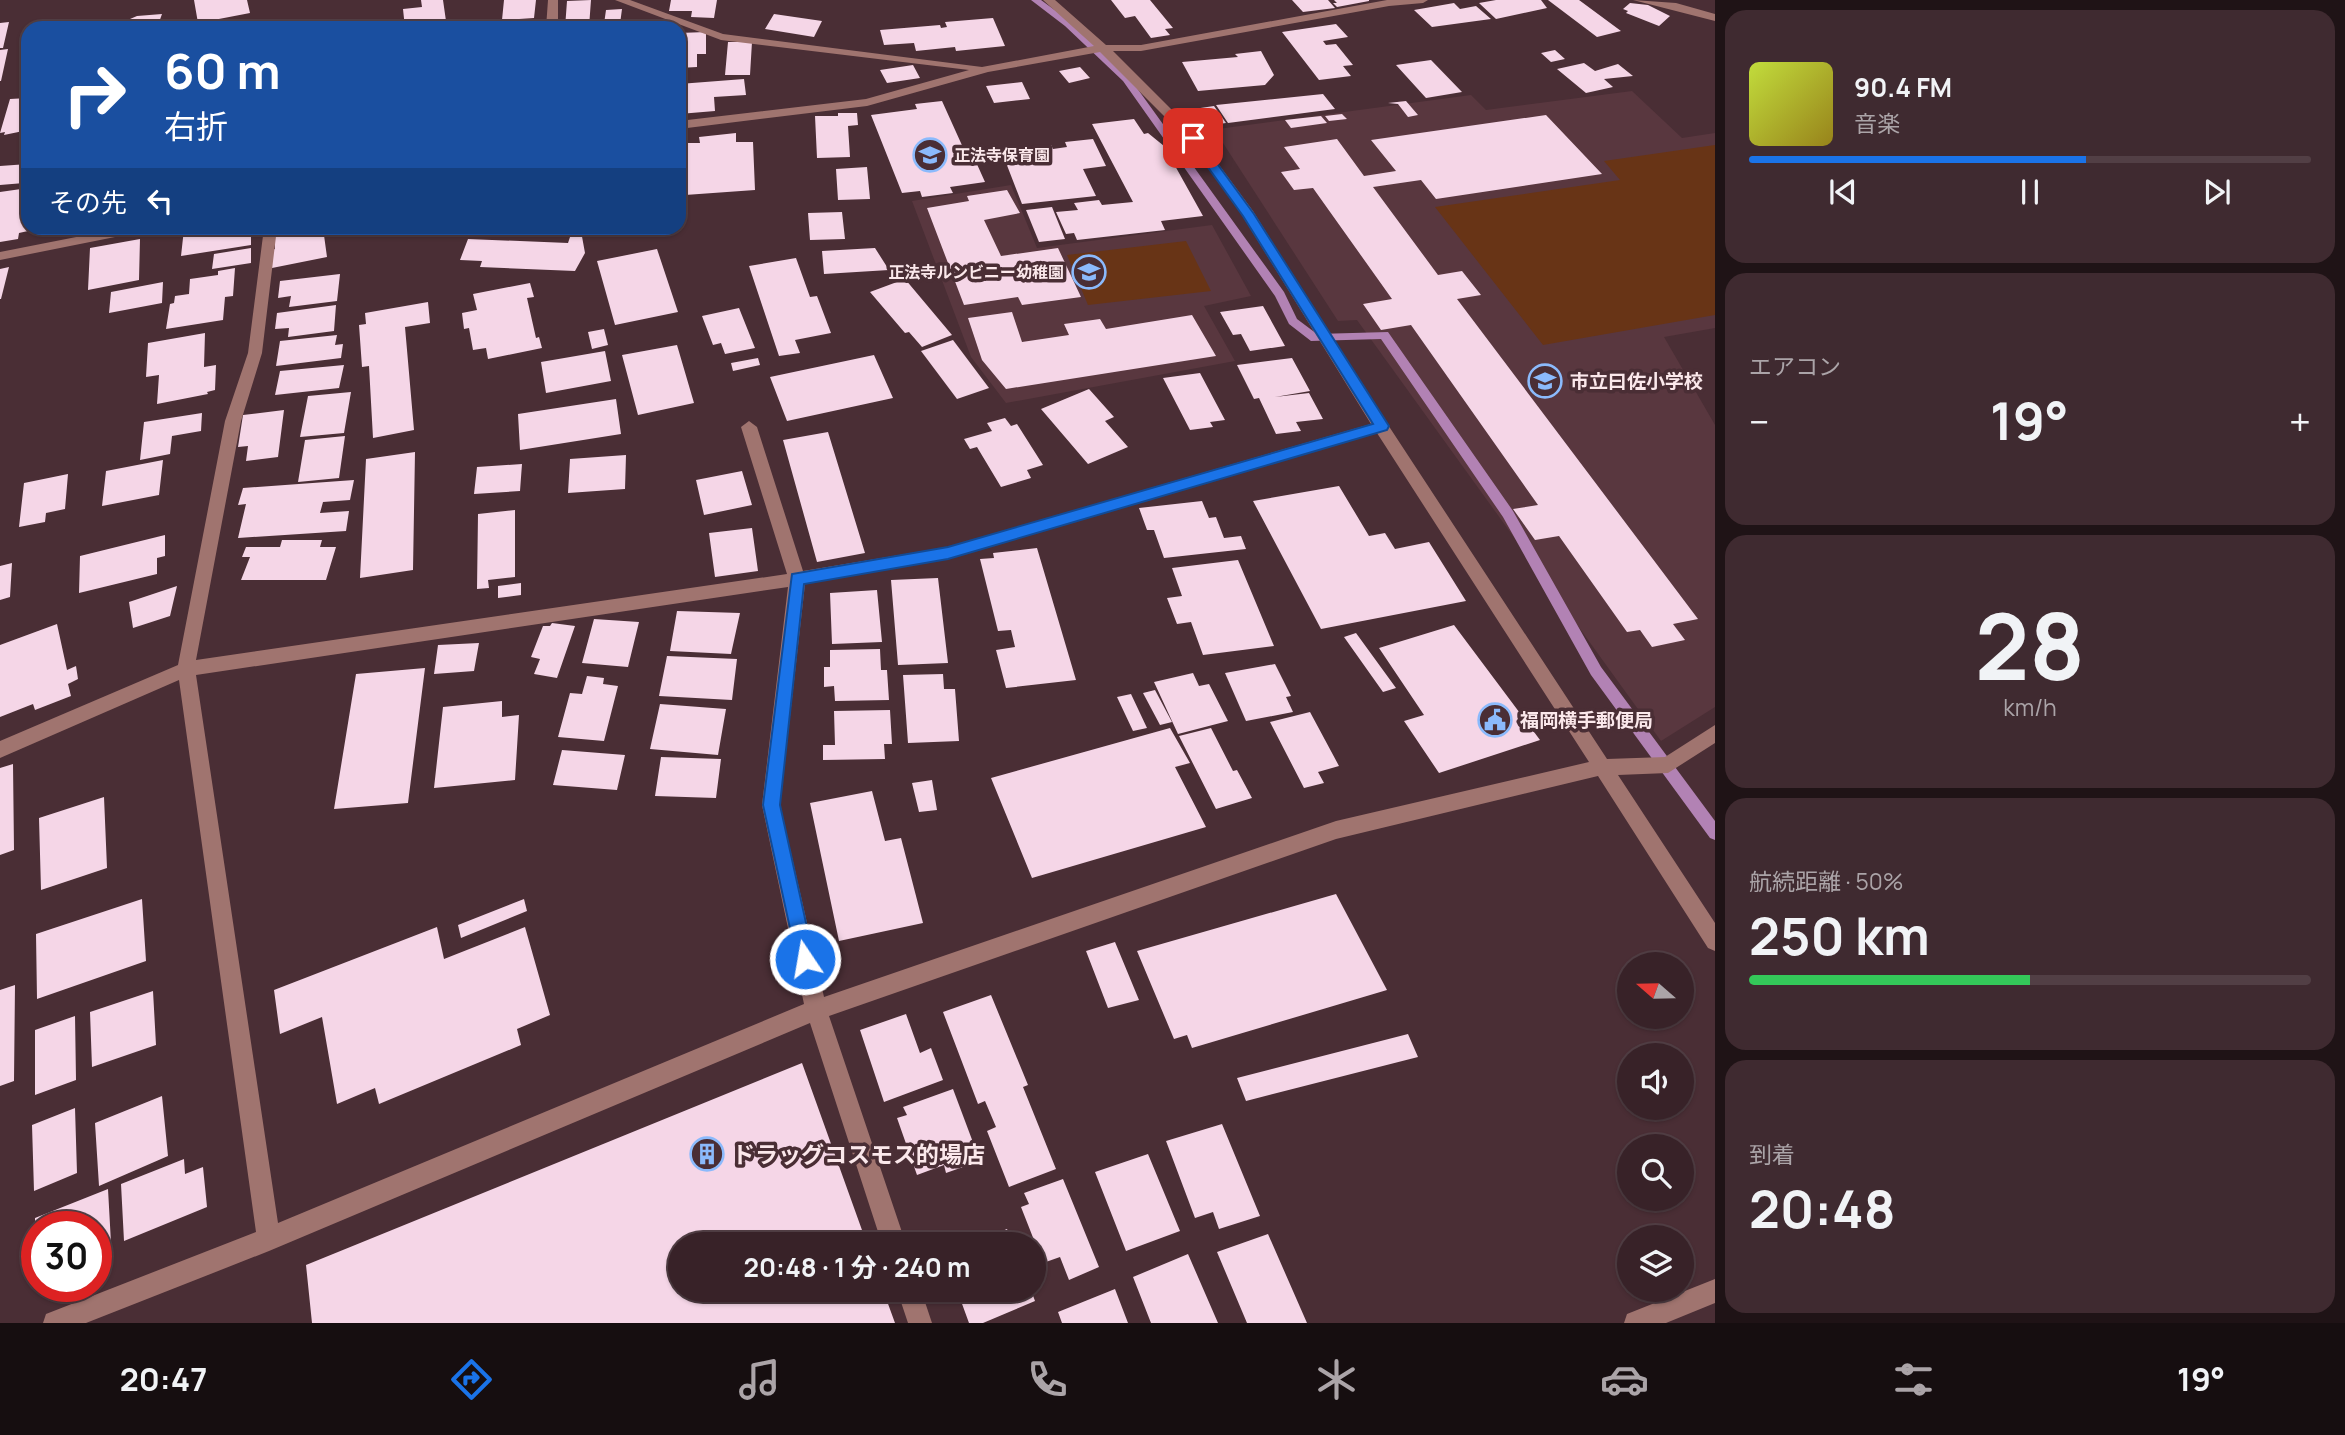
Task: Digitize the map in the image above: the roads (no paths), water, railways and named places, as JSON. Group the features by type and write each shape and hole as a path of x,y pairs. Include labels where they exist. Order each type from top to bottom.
{"street":[{"path":"552,21 553,0"},
{"path":"620,0 677,21"},
{"path":"1048,0 1201,149 1248,214 1715,941"},
{"path":"686,124 867,102 987,69 1100,48 1141,48 1387,2 1423,0"},
{"path":"1638,0 1675,6 1715,18"},
{"path":"1643,1 1652,0"},
{"path":"686,24 721,37 987,69"},
{"path":"0,256 105,235"},
{"path":"269,235 255,352 233,421 186,669 269,1239"},
{"path":"0,750 186,669 797,579 948,553 1382,426"},
{"path":"749,427 797,579 771,805 816,1010 890,1232"},
{"path":"55,1323 269,1239 816,1010 1336,830 1603,767 1668,765 1715,733"},
{"path":"1636,1323 1715,1291"},
{"path":"913,1302 920,1323"}],"waterway":[{"path":"1035,0 1068,24 1126,79 1280,295 1293,321 1315,338 1384,335 1508,514 1596,671 1715,833"}],"place":[{"name":"正法寺保育園","path":"930,155"},
{"name":"正法寺ルンビニー幼稚園","path":"1089,272"},
{"name":"市立曰佐小学校","path":"1545,381"},
{"name":"福岡横手郵便局","path":"1495,720"},
{"name":"ドラッグコスモス的場店","path":"707,1154"}]}
